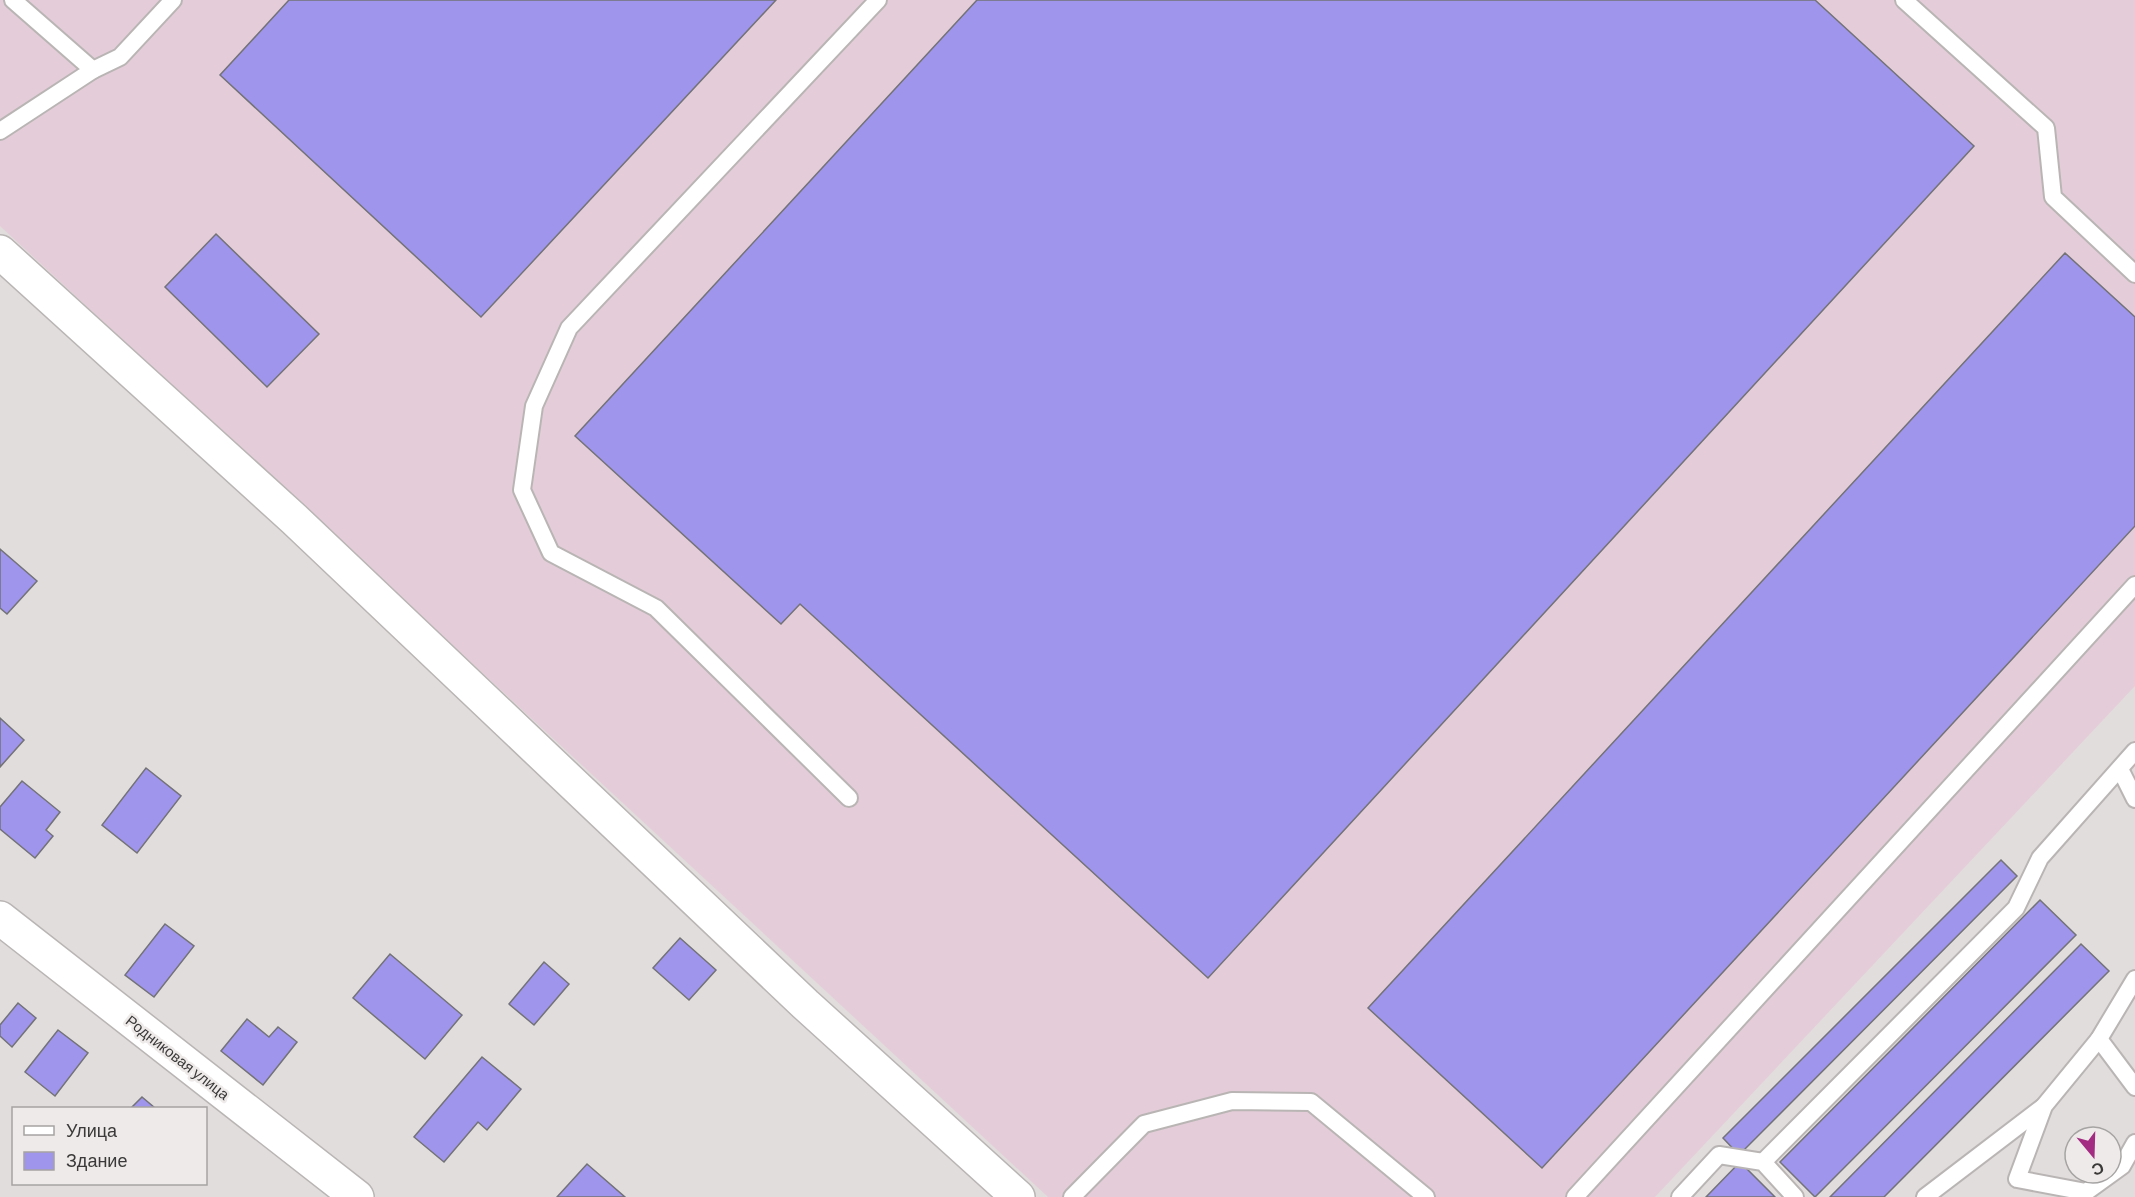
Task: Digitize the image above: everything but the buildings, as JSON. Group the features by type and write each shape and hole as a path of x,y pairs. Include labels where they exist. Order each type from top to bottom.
{"street":[{"path":"0,252 294,519 805,1004 1018,1197"},
{"name":"Родниковая улица","path":"0,918 357,1197"}],"lane":[{"path":"13,0 93,70"},
{"path":"0,131 93,70 120,57 173,0"},
{"path":"849,798 656,608 551,553 522,490 534,406 568,328 878,0"},
{"path":"1904,0 2046,128 2054,197 2135,274"},
{"path":"1575,1197 2135,585"},
{"path":"1763,1162 2016,908 2040,858 2135,751"},
{"path":"2120,769 2135,799"},
{"path":"1925,1197 2044,1107 2099,1039 2135,980"},
{"path":"2099,1039 2135,1087"},
{"path":"1072,1197 1144,1124 1232,1101 1311,1102 1426,1197"},
{"path":"2044,1107 2017,1179 2086,1192 2122,1166 2135,1143"},
{"path":"1680,1197 1719,1155 1763,1162 1795,1197"}],"shaded area":[{"path":"0,0 2135,0 2135,686 1655,1197 1048,1197 0,226"}]}
